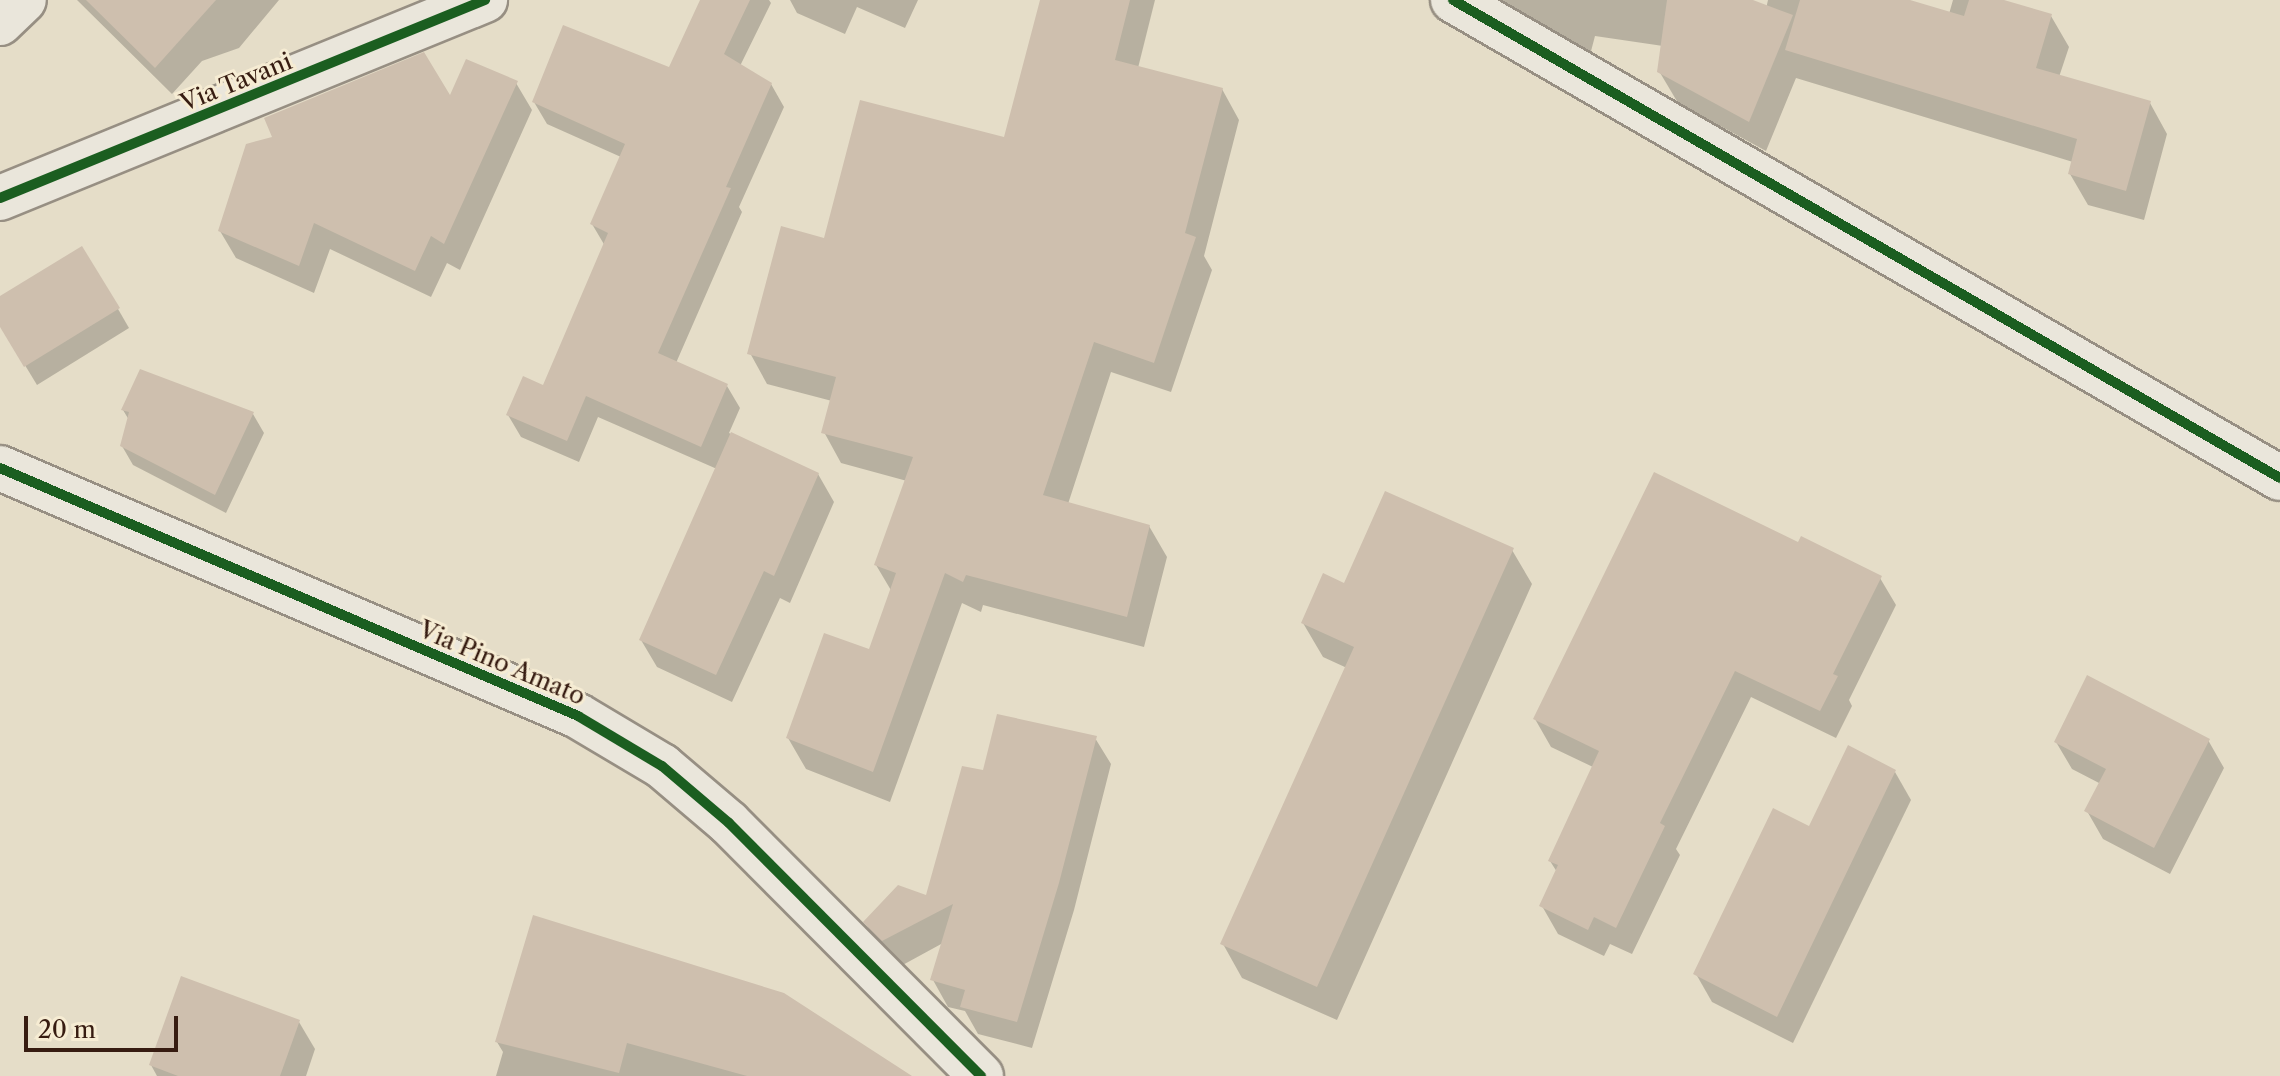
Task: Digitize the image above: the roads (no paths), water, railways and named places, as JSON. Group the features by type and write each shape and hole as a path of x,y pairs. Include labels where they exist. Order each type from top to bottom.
{"street":[{"path":"0,23 24,0"},
{"name":"Via Tavani","path":"0,198 485,0"},
{"path":"1453,0 2280,478"},
{"name":"Via Pino Amato","path":"0,468 578,716 662,766 729,823 981,1076"}]}
